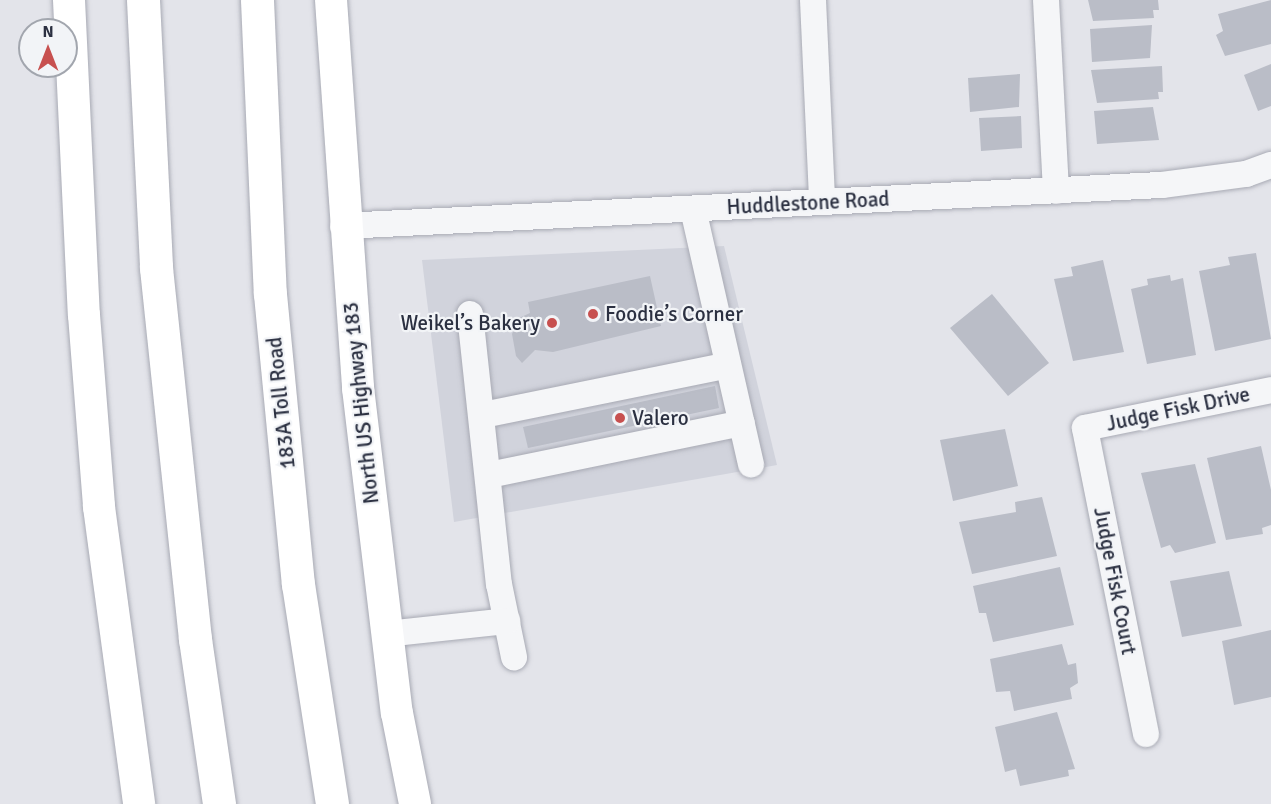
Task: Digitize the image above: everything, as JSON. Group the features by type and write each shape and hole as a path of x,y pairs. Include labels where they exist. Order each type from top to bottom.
{"highway":[{"path":"143,0 156,268 195,639 219,804"},
{"name":"183A Toll Road","path":"257,0 271,306 298,584 332,804"}],"main road":[{"path":"69,0 83,303 99,507 139,804"},
{"name":"North US Highway 183","path":"331,0 343,226 387,634 414,804"}],"street":[{"path":"813,0 822,202"},
{"path":"1046,0 1056,190"},
{"name":"Huddlestone Road","path":"343,226 1162,185 1246,174 1271,165"},
{"path":"693,208 751,464"},
{"path":"470,314 507,621 514,657"},
{"path":"483,415 728,365"},
{"name":"Judge Fisk Drive","path":"1085,428 1271,390"},
{"path":"489,475 742,423"},
{"name":"Judge Fisk Court","path":"1085,428 1146,734"},
{"path":"387,634 507,621"}],"shaded area":[{"path":"724,246 777,465 454,522 422,260"}],"building":[{"path":"1088,0 1158,0 1159,10 1153,10 1154,18 1093,21"},
{"path":"1271,0 1271,44 1225,56 1216,35 1223,31 1218,14"},
{"path":"1152,25 1150,58 1092,62 1090,29"},
{"path":"1271,64 1271,106 1258,111 1244,75"},
{"path":"1162,66 1163,92 1158,92 1159,99 1097,103 1091,70"},
{"path":"1020,74 1019,107 970,112 968,78"},
{"path":"1153,107 1159,140 1097,144 1094,111"},
{"path":"1021,116 1022,148 981,151 979,118"},
{"path":"1256,253 1271,339 1215,351 1199,271 1230,265 1228,257"},
{"path":"1103,260 1124,352 1073,361 1054,279 1073,276 1071,267"},
{"path":"1170,275 1171,281 1183,278 1196,355 1147,364 1131,289 1148,285 1147,279"},
{"path":"650,276 661,326 553,352 535,350 522,363 516,356 512,334 519,318 530,313 528,302"},
{"path":"992,294 1049,363 1008,396 950,328"},
{"name":"Valero","path":"715,386 719,408 528,448 523,427"},
{"path":"1005,429 1018,486 953,501 940,440"},
{"path":"1261,446 1271,490 1271,525 1262,528 1263,534 1226,540 1207,458"},
{"path":"1195,464 1216,543 1175,553 1170,545 1161,548 1141,473"},
{"path":"1042,497 1057,556 972,574 959,522 1016,512 1015,502"},
{"path":"1060,567 1074,625 993,642 986,613 979,613 973,586"},
{"path":"1229,571 1242,626 1182,637 1170,581"},
{"path":"1271,630 1271,697 1234,705 1222,641"},
{"path":"1062,644 1068,665 1076,663 1078,683 1070,688 1072,699 1014,711 1010,691 996,692 990,659"},
{"path":"1057,712 1075,769 1068,770 1069,776 1020,786 1016,769 1005,772 995,727"}],"place":[{"name":"Foodie’s Corner","path":"593,314"},
{"name":"Weikel’s Bakery","path":"552,323"},
{"name":"Valero","path":"620,418"}]}
